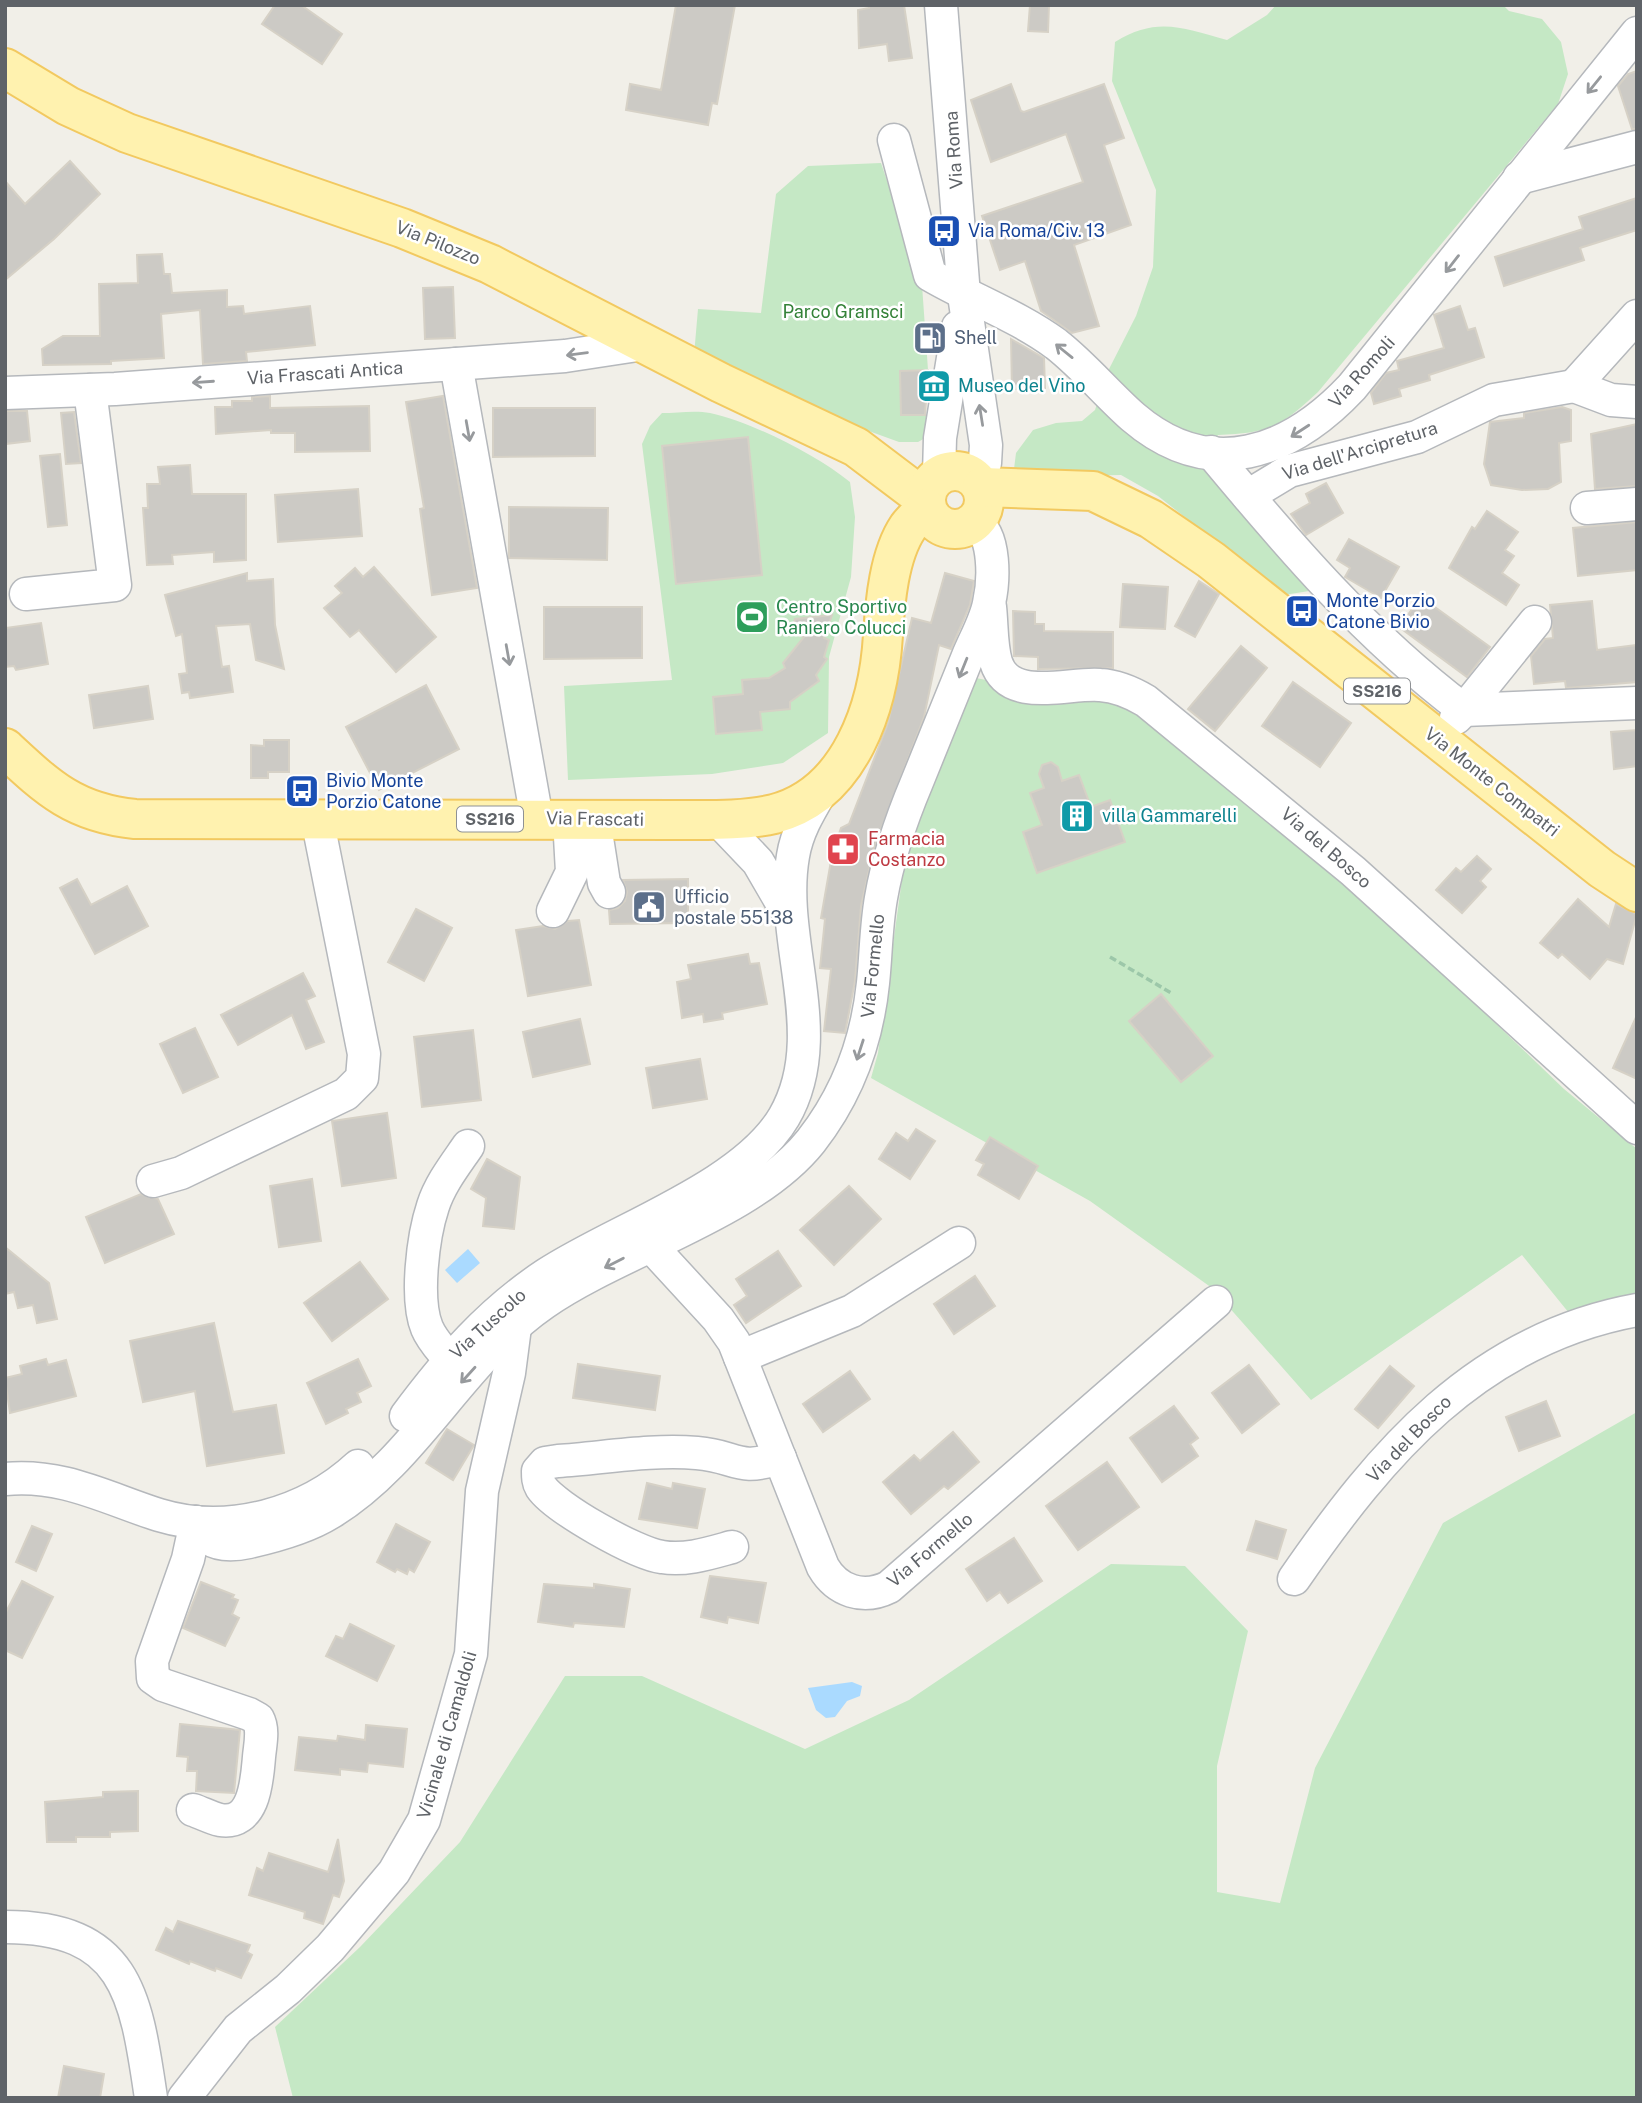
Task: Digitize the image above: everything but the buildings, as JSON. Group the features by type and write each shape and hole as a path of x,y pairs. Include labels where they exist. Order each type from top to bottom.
{"main road":[{"name":"Via Pilozzo","path":"5,68 60,102 115,128 402,228 472,256 859,449 932,490"},
{"path":"962,472 976,507 945,528 937,523 932,490 962,472"},
{"name":"Via Frascati","path":"5,748 61,798 96,812 158,820 717,819 777,813 823,788 846,760 867,717 876,686 887,600 897,556 908,527 932,490"},
{"name":"Via Monte Compatri","path":"976,507 993,511 1035,502 1112,498 1152,519 1211,560 1602,869 1637,892"},
{"name":"Via Frascati","path":"883,636 890,610 915,562 976,507"}],"street":[{"name":"Via Roma","path":"941,5 964,295"},
{"name":"Via Romoli","path":"894,140 930,275 1056,344 1146,426 1177,443 1211,452 1235,454 1263,450 1291,437 1329,410 1360,378 1637,33"},
{"path":"1519,178 1637,147"},
{"path":"932,490 964,295"},
{"path":"964,295 986,445 976,507"},
{"path":"1574,387 1637,316"},
{"name":"Via Frascati Antica","path":"5,393 90,390 565,356 644,344"},
{"path":"456,364 567,819 572,872 553,911"},
{"name":"Via dell'Arcipretura","path":"1248,496 1289,471 1417,437 1486,402 1574,387 1611,400 1637,402"},
{"path":"26,594 116,585 90,390"},
{"path":"1211,452 1367,628 1408,666 1464,710 1637,703"},
{"path":"1587,508 1637,504"},
{"name":"Via del Bosco","path":"976,507 987,534 993,641 999,670 1006,677 1023,685 1045,689 1099,684 1127,690 1146,701 1353,871 1637,1128"},
{"name":"Via Formello","path":"196,1522 204,1536 222,1545 233,1545 289,1531 331,1513 378,1475 515,1327 566,1289 768,1182 802,1152 839,1097 856,1063 872,998 880,900 892,845 989,601"},
{"path":"1437,739 1535,622"},
{"path":"790,918 790,879 796,840 823,788"},
{"path":"153,1181 181,1173 346,1094 362,1078 364,1054 317,818"},
{"path":"567,819 609,892"},
{"path":"717,819 758,862 790,918"},
{"name":"Via Tuscolo","path":"5,1479 61,1482 95,1490 160,1515 196,1522 232,1522 269,1516 290,1509 338,1483 401,1423 449,1359 493,1315 538,1281 687,1198 741,1160 775,1129 794,1092 803,1045 802,989 790,918"},
{"path":"449,1359 431,1335 424,1318 421,1298 425,1242 438,1194 468,1146"},
{"path":"740,1357 852,1311 958,1243"},
{"name":"Via Formello","path":"650,1245 718,1319 740,1357 826,1573 837,1584 851,1592 881,1591 1216,1302"},
{"name":"Via del Bosco","path":"1294,1580 1341,1514 1393,1451 1464,1384 1559,1333 1637,1310"},
{"name":"Vicinale di Camaldoli","path":"184,2098 238,2029 288,1989 330,1948 392,1875 424,1820 471,1654 478,1516 486,1467 509,1373 515,1327"},
{"path":"732,1547 675,1558 642,1552 592,1525 550,1496 540,1486 538,1471 545,1463 558,1461 680,1453 714,1455 752,1466 780,1458"},
{"path":"194,1810 221,1820 232,1819 249,1805 255,1796 261,1733 258,1719 249,1714 163,1685 153,1678 152,1661 188,1559 196,1522"},
{"path":"5,1927 27,1928 65,1936 97,1950 114,1965 133,2005 151,2098"}],"path":[{"path":"1110,957 1172,994"}],"green space":[{"path":"1276,5 1503,5 1509,11 1542,19 1561,42 1568,74 1558,104 1318,392 1274,426 1251,432 1218,435 1211,452 1328,588 1284,595 1158,496 1121,475 1021,477 1014,469 1016,453 1033,430 1056,423 1082,421 1095,410 1107,373 1136,316 1153,267 1156,190 1112,81 1115,42 1144,29 1157,27 1183,29 1227,40 1267,15"},
{"name":"Parco Gramsci","path":"881,163 922,285 928,370 900,372 901,415 929,415 929,436 918,442 899,442 800,406 694,355 698,309 761,313 776,194 808,166"},
{"name":"Centro Sportivo Raniero Colucci","path":"704,412 746,424 802,450 850,482 855,517 851,577 829,657 828,733 783,763 712,774 568,780 564,686 672,680 642,444 650,426 662,413"},
{"path":"971,677 1118,698 1311,846 1564,1089 1637,1149 1637,1302 1569,1313 1522,1255 1311,1400 1212,1288 1090,1201 871,1078 878,1053 904,865 916,818"},
{"path":"1637,1412 1637,2098 293,2098 275,2027 360,1947 460,1842 565,1676 642,1676 805,1749 909,1700 1111,1564 1185,1566 1248,1631 1217,1766 1217,1892 1280,1903 1315,1768 1443,1523"}],"water":[{"path":"468,1249 480,1263 457,1283 445,1270"},
{"path":"852,1682 862,1686 860,1696 847,1701 835,1717 826,1718 816,1710 808,1688"}],"place":[{"name":"Via Roma/Civ. 13","path":"944,231"},
{"name":"Shell","path":"930,338"},
{"name":"Museo del Vino","path":"934,386"},
{"name":"Monte Porzio Catone Bivio","path":"1302,611"},
{"name":"Centro Sportivo Raniero Colucci","path":"752,617"},
{"name":"Bivio Monte Porzio Catone","path":"302,791"},
{"name":"villa Gammarelli","path":"1077,816"},
{"name":"Farmacia Costanzo","path":"843,849"},
{"name":"Ufficio postale 55138","path":"649,907"}]}
